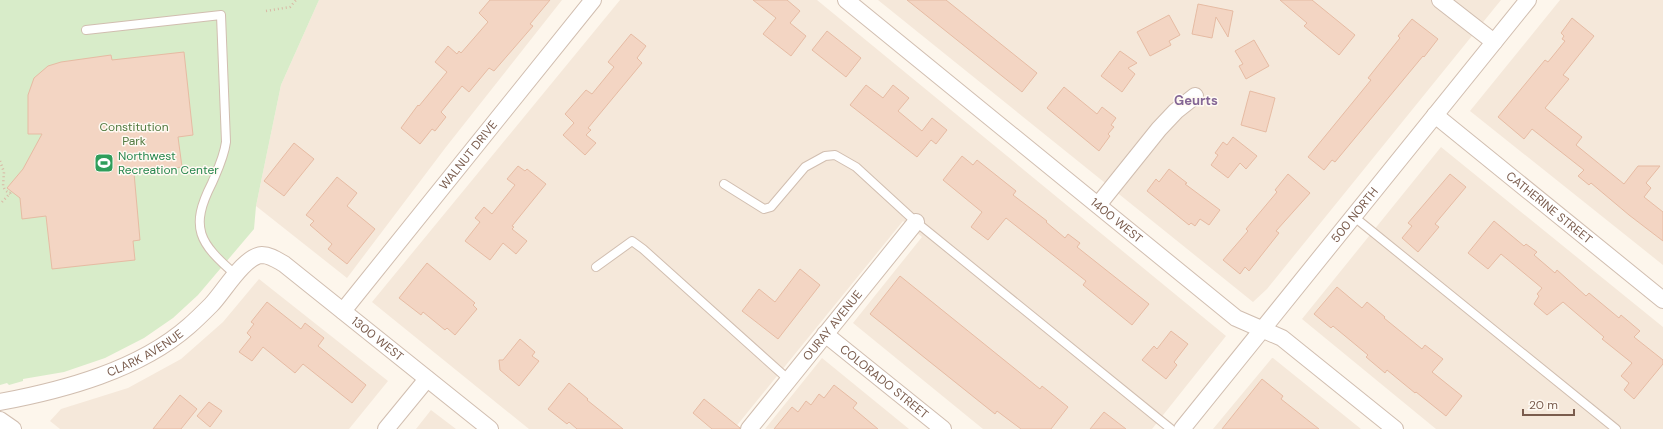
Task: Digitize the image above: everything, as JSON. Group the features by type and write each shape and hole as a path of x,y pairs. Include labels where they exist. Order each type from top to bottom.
{"street":[{"name":"WALNUT DRIVE","path":"343,311 593,0"},
{"name":"1400 WEST","path":"846,0 1236,318 1282,338 1395,429"},
{"path":"1440,0 1494,42"},
{"name":"500 NORTH","path":"1182,429 1528,0"},
{"path":"1098,205 1159,129 1176,111 1195,96"},
{"name":"CATHERINE STREET","path":"1435,115 1663,300"},
{"name":"OURAY AVENUE","path":"749,429 916,222"},
{"name":"1300 WEST","path":"261,255 269,256 284,264 490,429"},
{"name":"CLARK AVENUE","path":"0,402 39,395 104,374 134,362 162,346 188,327 211,305 249,260 261,255"},
{"name":"COLORADO STREET","path":"826,334 943,429"},
{"path":"386,429 427,379"},
{"path":"0,420 13,429"}],"lane":[{"path":"86,30 221,15 226,142 225,152 203,200 198,221 208,247 222,263 236,275"},
{"path":"724,184 764,209 771,207 805,167 825,156 835,155 856,167 916,222 1171,429"},
{"path":"1353,216 1616,429"},
{"path":"596,266 632,241 643,249 789,380"}],"path":[{"path":"266,11 290,7 296,0"},
{"path":"0,162 4,172 3,186 5,190 11,193 2,202"}],"shaded area":[{"path":"319,0 562,0 446,147 347,278 256,206 281,85"},
{"path":"620,0 817,0 1226,336 1152,429 983,429 853,323 922,237 903,221 734,429 529,429 372,302"},
{"path":"878,0 1501,0 1267,289 1253,302"},
{"path":"1560,0 1663,0 1663,265 1470,111"},
{"path":"1441,147 1663,327 1663,429 1436,429 1302,319"},
{"path":"259,279 388,381 349,429 60,429 50,421 61,409 128,388 181,359 223,322"},
{"path":"822,358 909,429 765,429"},
{"path":"1273,358 1361,429 1213,429"},
{"path":"431,410 456,429 416,429"}],"green space":[{"name":"Constitution Park","path":"0,0 319,0 281,85 256,206 254,229 198,295 173,318 144,338 105,358 64,372 23,379 23,381 9,385 7,383 0,385"}],"building":[{"path":"490,0 550,0 530,24 533,26 494,71 489,68 469,92 462,86 441,112 446,117 435,131 432,129 420,144 401,128 418,105 419,106 447,72 435,62 448,46 457,54 459,51 461,53 488,22 479,13"},
{"path":"753,0 787,0 800,11 790,23 806,36 791,56 763,34 776,18"},
{"path":"907,0 946,0 1037,73 1022,92"},
{"path":"1280,0 1312,0 1355,35 1339,55 1304,26 1307,23"},
{"path":"1198,4 1233,11 1228,37 1216,17 1212,38 1192,34"},
{"path":"1169,15 1180,35 1169,41 1171,45 1150,56 1137,32"},
{"path":"1572,18 1594,36 1563,75 1569,79 1545,108 1582,137 1576,145 1624,184 1638,166 1660,166 1646,183 1651,188 1644,197 1663,212 1663,241 1591,183 1589,185 1578,176 1584,170 1532,129 1524,139 1498,117 1545,60 1548,62 1565,41 1562,39 1564,36 1561,33"},
{"path":"1412,19 1438,39 1335,162 1332,160 1324,170 1308,157 1371,80 1368,78 1400,38 1398,36"},
{"path":"827,31 861,58 846,77 812,50"},
{"path":"631,34 646,46 637,58 642,63 588,128 591,130 586,135 596,143 585,155 563,135 574,123 565,114 586,90 592,94 614,67 608,62"},
{"path":"1254,40 1269,66 1246,79 1239,66 1243,64 1235,51"},
{"path":"1120,51 1137,63 1128,68 1135,74 1122,92 1101,76"},
{"name":"Northwest Recreation Center","path":"184,52 193,135 178,137 182,167 134,173 140,240 133,241 135,260 52,269 46,216 22,219 20,198 7,188 23,169 42,134 28,134 28,95 34,78 48,66 61,62 111,55 112,60"},
{"path":"866,85 883,98 893,85 909,98 898,111 922,131 932,118 947,130 936,144 931,140 917,157 850,105"},
{"path":"1064,87 1097,114 1102,107 1116,118 1111,125 1114,127 1108,134 1110,136 1099,151 1047,108"},
{"path":"1250,91 1275,98 1266,132 1241,125"},
{"path":"1233,137 1257,156 1246,169 1240,163 1228,178 1211,165 1218,155 1215,153 1223,142 1227,145"},
{"path":"294,143 314,159 284,196 264,181"},
{"path":"962,156 973,165 977,160 1016,191 1013,195 1047,221 1046,222 1065,238 1068,234 1080,243 1077,247 1149,304 1132,325 1083,285 1086,281 1006,218 988,240 971,227 982,212 943,180"},
{"path":"518,166 525,171 527,169 546,184 512,226 514,227 512,229 527,241 516,254 503,243 490,260 465,241 480,222 475,218 484,207 492,214 515,185 507,179"},
{"path":"1169,169 1187,183 1185,184 1220,210 1209,225 1200,219 1195,226 1191,223 1189,225 1147,191 1156,179 1159,182"},
{"path":"1288,174 1310,193 1276,231 1279,233 1249,271 1245,267 1240,274 1223,260 1248,231 1246,229 1277,192 1275,190"},
{"path":"1450,174 1466,187 1435,224 1439,227 1418,252 1402,238 1412,226 1408,223"},
{"path":"337,177 357,193 347,206 375,229 347,264 328,249 332,244 310,225 314,221 306,215"},
{"path":"1494,221 1524,246 1526,244 1537,252 1534,255 1555,273 1557,270 1586,296 1589,293 1619,318 1621,315 1640,331 1634,337 1663,360 1663,364 1634,399 1624,390 1629,383 1621,376 1632,363 1602,339 1604,337 1563,302 1547,315 1534,304 1539,296 1537,294 1542,288 1501,254 1488,269 1468,253"},
{"path":"427,263 475,303 473,305 477,309 455,335 447,328 445,330 423,312 421,315 399,298"},
{"path":"800,269 820,285 778,339 742,311 759,289 775,302"},
{"path":"900,276 1040,389 1042,386 1068,407 1051,429 1021,429 997,411 995,414 870,314"},
{"path":"1337,287 1362,308 1367,302 1422,349 1425,345 1443,359 1432,372 1462,396 1446,416 1387,370 1385,373 1366,357 1368,355 1333,326 1331,328 1314,314"},
{"path":"267,302 301,329 305,323 324,338 318,346 366,385 352,403 303,364 295,373 263,347 252,361 239,352 251,337 247,333 254,324 251,322"},
{"path":"1171,331 1188,344 1174,362 1177,365 1166,379 1142,360 1154,346 1157,349"},
{"path":"520,339 535,352 532,356 539,361 519,386 500,370 499,360 503,360"},
{"path":"1262,379 1283,396 1281,399 1319,429 1222,429"},
{"path":"569,383 588,399 587,400 623,429 577,429 569,422 567,424 548,409"},
{"path":"834,385 857,403 853,408 878,429 774,429 792,407 798,412 806,401 811,405 819,394 824,398"},
{"path":"180,395 197,409 181,429 153,429"},
{"path":"704,399 740,429 712,429 693,413"},
{"path":"209,402 222,411 210,427 197,416"},
{"path":"1104,412 1126,429 1090,429"}],"place":[{"name":"Northwest Recreation Center","path":"104,163"}],"district":[{"name":"Geurts","path":"1196,100"}]}
